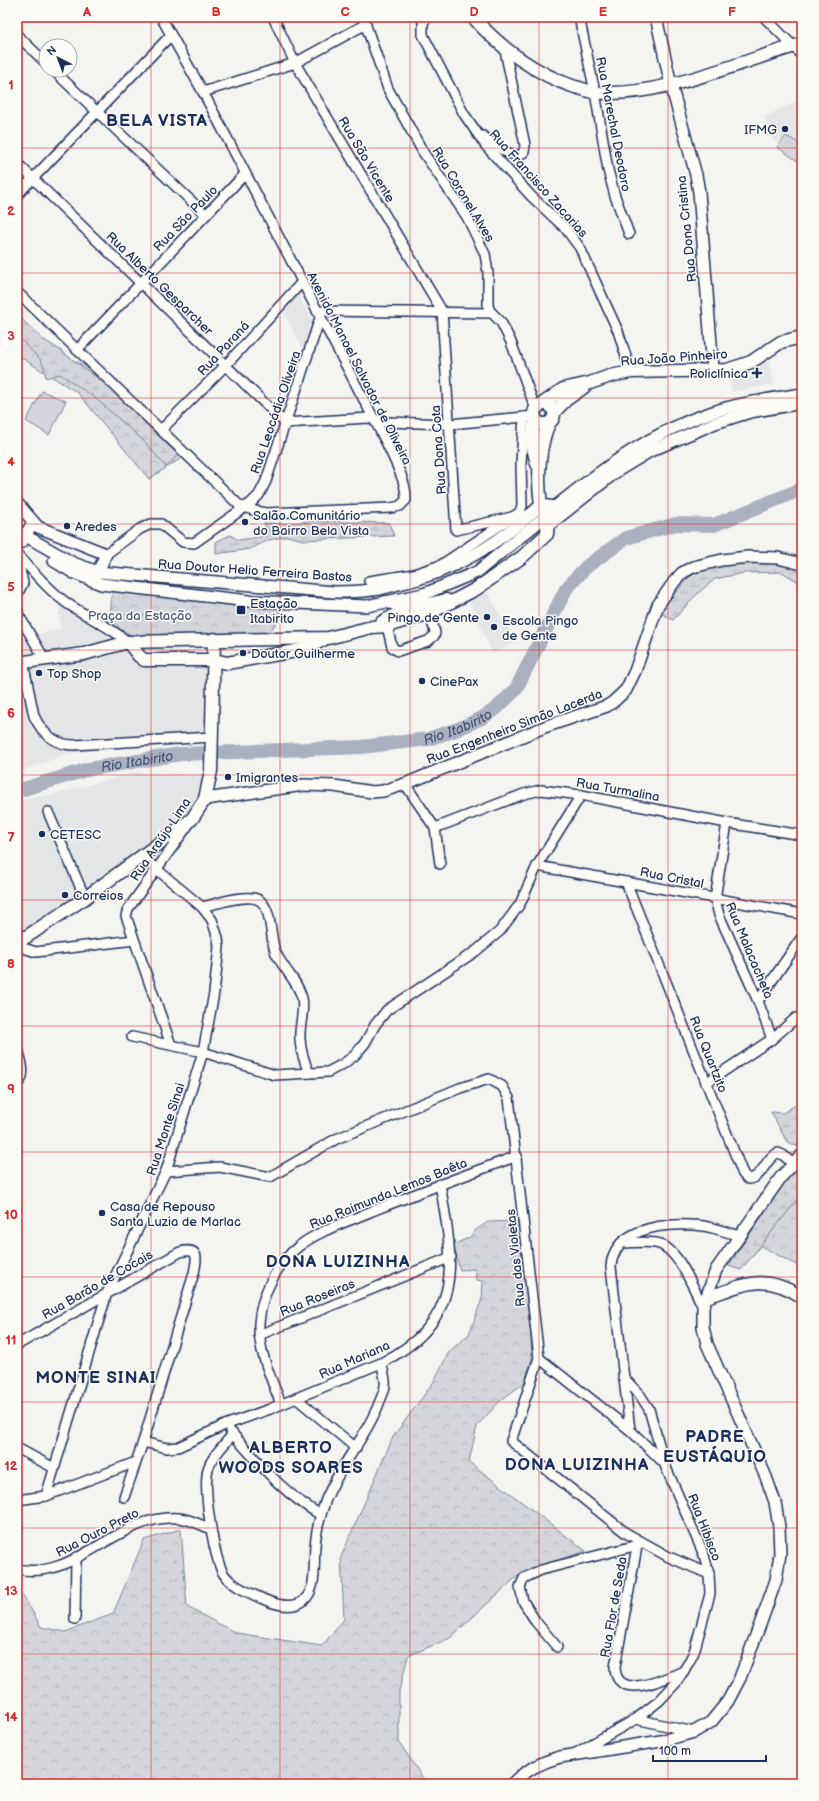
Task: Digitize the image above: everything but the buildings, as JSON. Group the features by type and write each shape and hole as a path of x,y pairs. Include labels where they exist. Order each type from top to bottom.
{"main road":[{"path":"473,17 504,46 534,68 559,81 595,92 615,93 671,85 799,48"},
{"name":"Rua João Pinheiro","path":"590,383 610,376 631,372 713,369 727,370 759,357 781,342 802,337"},
{"path":"533,412 563,389 590,383"},
{"path":"533,412 540,423 551,418 578,390 590,383"},
{"path":"128,642 144,660 214,660 227,663 302,650 328,638 372,627 387,626 430,613 468,594 499,574 547,526 541,505 540,471 543,441 551,418 547,405 533,412"},
{"path":"533,412 532,444 540,471"},
{"path":"372,627 410,607 424,594"},
{"path":"386,602 410,607 468,594"},
{"path":"20,662 84,654 128,642 214,639 328,638"},
{"name":"Rua Araújo Lima","path":"192,818 205,798 210,771 214,639"},
{"path":"17,945 142,857 192,818"}],"street":[{"name":"Avenida Manoel Salvador de Oliveira","path":"17,292 162,430 238,505 267,513 392,508 402,504 406,498 400,475 374,419 203,92 162,17"},
{"name":"Rua São Vicente","path":"273,17 296,63 442,311"},
{"name":"Rua Francisco Zacarias","path":"427,17 423,23 423,35 474,129 500,164 531,196 566,228 580,248 618,331 631,372"},
{"name":"Rua Marechal Deodoro","path":"579,17 595,92 608,170 615,196 629,234"},
{"name":"Rua Dona Cristina","path":"656,17 671,85 696,175 699,192 713,369"},
{"path":"764,17 799,48"},
{"path":"203,92 296,63 364,20"},
{"name":"Rua Coronel Alves","path":"364,20 388,89 423,152 467,217 485,254 488,273 487,304 492,313 501,322 511,342 533,412"},
{"path":"17,35 38,56"},
{"path":"17,195 171,35"},
{"path":"474,129 496,146 507,152 519,156 524,152 525,145 504,46"},
{"path":"61,78 206,215"},
{"name":"Rua Alberto Gesparcher","path":"17,163 285,423"},
{"name":"Rua São Paulo","path":"77,350 245,174"},
{"name":"Rua Paraná","path":"162,430 226,365 302,282"},
{"path":"319,314 442,311 492,313"},
{"name":"Rua Dona Cota","path":"442,311 456,530 512,517"},
{"name":"Rua Leocádia Oliveira","path":"106,554 140,529 151,524 161,524 184,542 194,543 245,508 255,499 262,490 285,423 319,314"},
{"path":"547,526 555,507 627,453 650,439 710,413 755,402 802,394"},
{"path":"21,536 74,573 101,584 249,601 367,606 424,594 477,572 547,526 617,471 650,451 715,422 750,412 802,403"},
{"path":"285,423 368,418 386,422 450,424 533,412 520,463 522,506 520,512 441,565 414,574 369,581"},
{"path":"17,503 38,527 106,554 98,572"},
{"path":"541,505 555,507"},
{"name":"Rua Doutor Helio Ferreira Bastos","path":"21,536 73,564 98,572 327,592 373,590 406,583 442,572 472,557 497,542 541,505"},
{"path":"17,595 23,583 17,554 21,536 33,522"},
{"path":"17,554 63,600 109,628 128,642"},
{"name":"Rua Engenheiro Simão Lacerda","path":"205,798 304,785 334,786 372,792 383,791 405,784 547,726 607,706 626,690 635,671 658,605 674,582 688,570 704,564 748,557 778,558 802,564"},
{"path":"17,608 18,614 44,658"},
{"path":"387,626 392,648 398,651 428,641 434,636 435,633 430,613"},
{"path":"20,662 34,716 42,728 55,741 68,745 212,740"},
{"path":"405,784 435,828 440,864"},
{"name":"Rua Turmalina","path":"435,828 533,791 551,791 581,795 727,823 802,835"},
{"path":"132,1037 203,1052 275,1075 328,1072 343,1064 354,1056 365,1044 387,1010 476,951 500,931 520,904 537,866 581,795"},
{"path":"48,812 85,898"},
{"name":"Rua Araújo Lima","path":"171,1045 127,921 128,910 158,869 192,818"},
{"name":"Rua Malacacheta","path":"727,823 715,899 719,915 758,1001 772,1039"},
{"name":"Rua Monte Sinai","path":"46,1496 107,1293 166,1172 203,1052 214,992 219,948 215,928 208,912 142,857"},
{"name":"Rua Cristal","path":"537,866 802,914"},
{"name":"Rua Quartzito","path":"626,882 745,1177 750,1179 759,1174 772,1156 778,1153 783,1155 793,1164"},
{"path":"202,907 248,898 259,900 267,908 275,950 299,990 302,998 303,1006 300,1047 309,1073"},
{"path":"758,1001 802,937"},
{"path":"17,945 36,952 134,940"},
{"path":"706,1082 772,1039 796,1018"},
{"path":"17,1046 23,1070 23,1076 19,1082"},
{"name":"Rua das Violetas","path":"166,1172 220,1167 270,1177 336,1139 460,1088 489,1079 502,1086 509,1098 517,1156 539,1358 511,1441 638,1543 709,1574"},
{"path":"512,1784 528,1771 547,1760 574,1754 661,1741 694,1732 710,1722 720,1713 740,1678 776,1580 780,1554 779,1527 775,1502 766,1477 707,1344 703,1327 704,1303 716,1270 781,1177 802,1155"},
{"name":"Rua Raimunda Lemos Baêta","path":"281,1404 265,1363 259,1334 259,1321 268,1289 274,1276 298,1247 317,1234 440,1184 517,1156"},
{"name":"Rua Mariana","path":"143,1442 172,1449 225,1425 381,1363 410,1346 422,1335 435,1319 447,1294 451,1257 440,1184"},
{"path":"630,1430 611,1267 613,1254 621,1244 634,1233 659,1226 691,1224 722,1230 739,1236"},
{"path":"621,1244 648,1242 663,1245 676,1258 704,1303"},
{"name":"Rua Barão de Cocais","path":"17,1345 180,1252 191,1251 195,1254 197,1258 194,1273 143,1442"},
{"name":"Rua Roseiras","path":"259,1334 451,1257"},
{"path":"704,1303 744,1284 761,1281 777,1284 802,1297"},
{"name":"Rua Hibisco","path":"539,1358 630,1430 664,1463 704,1555 709,1574 710,1594 694,1652 676,1683 659,1701 636,1719 574,1754"},
{"path":"233,1434 213,1459 208,1468 207,1498 210,1528 223,1573 235,1585 248,1592 280,1605 293,1605 303,1601 311,1590 314,1577 315,1546 325,1502 366,1432 384,1390 385,1379 381,1363"},
{"path":"623,1377 640,1395 649,1409 664,1463"},
{"path":"296,1398 356,1448"},
{"path":"225,1425 281,1487 321,1515"},
{"path":"124,1497 143,1442"},
{"path":"17,1448 54,1468"},
{"path":"17,1500 46,1496 136,1462"},
{"name":"Rua Ouro Preto","path":"17,1569 42,1571 76,1558 124,1531 150,1520 180,1518 210,1528"},
{"path":"557,1647 536,1622 522,1601 520,1587 524,1578 541,1570 638,1543"},
{"name":"Rua Flor de Seda","path":"638,1543 615,1667 617,1677 623,1684 633,1686 654,1682 684,1671"},
{"path":"75,1619 76,1558"},
{"path":"636,1719 694,1732"}],"shaded area":[{"name":"IFMG","path":"802,99 802,160 773,141 764,117"},
{"path":"298,294 313,323 303,350 282,310"},
{"name":"Policlínica","path":"767,356 774,384 732,392 729,378 744,375 742,370"},
{"name":"Escola Pingo de Gente","path":"487,592 516,642 493,654 469,602"},
{"path":"58,604 114,639 134,661 209,666 207,735 67,754 17,773 17,639 61,629"},
{"path":"135,772 205,775 203,793 188,818 17,940 17,800 64,792"}],"green space":[{"path":"786,136 802,145 802,164 777,147"},
{"path":"17,295 20,297 18,317 49,351 84,365 183,457 149,479 78,393 17,355"},
{"path":"17,315 44,340 107,385 178,455 166,467 146,443 94,397 60,374 46,378 44,367 40,359 17,336"},
{"path":"42,391 66,401 49,435 26,421"},
{"path":"309,521 389,523 394,536 303,540 288,536 269,540 250,549 216,554 216,542 230,535 238,540 260,537 268,531 264,523 283,524"},
{"path":"769,560 802,567 802,584 782,572 744,573 715,579 698,593 673,620 659,612 695,570 746,561"},
{"name":"Praça da Estação","path":"112,588 279,608 279,619 269,633 134,637 110,623"},
{"path":"802,1101 802,1148 787,1142 771,1112 783,1113"},
{"path":"802,1160 802,1268 742,1236 776,1188"},
{"path":"802,1163 802,1194 741,1270 728,1266 796,1166"},
{"path":"519,1221 528,1284 532,1359 524,1383 501,1400 477,1426 469,1462 586,1551 522,1572 450,1638 408,1656 399,1691 399,1742 424,1780 417,1784 17,1784 17,1595 23,1595 41,1627 65,1632 113,1614 144,1540 181,1529 187,1607 236,1633 322,1646 344,1619 341,1557 393,1437 433,1383 449,1352 469,1334 482,1299 483,1281 476,1280 475,1269 460,1270 453,1245 470,1237 476,1230 488,1222"}],"waterway":[{"name":"Rio Itabirito","path":"17,791 89,769 181,754 361,747 428,739 458,729 482,718 497,708 516,689 566,589 586,567 626,538 676,524 714,525 802,489"}],"place":[{"name":"IFMG","path":"785,129"},
{"name":"Policlínica","path":"757,373"},
{"name":"Salão Comunitário do Bairro Bela Vista","path":"245,522"},
{"name":"Aredes","path":"67,526"},
{"name":"Estação Itabirito","path":"241,610"},
{"name":"Pingo de Gente","path":"487,617"},
{"name":"Escola Pingo de Gente","path":"494,627"},
{"name":"Doutor Guilherme","path":"243,653"},
{"name":"Top Shop","path":"39,673"},
{"name":"CinePax","path":"422,681"},
{"name":"Imigrantes","path":"228,777"},
{"name":"CETESC","path":"42,834"},
{"name":"Correios","path":"65,895"},
{"name":"Casa de Repouso Santa Luzia de Marlac","path":"102,1213"}],"district":[{"name":"BELA VISTA","path":"157,120"},
{"name":"DONA LUIZINHA","path":"338,1261"},
{"name":"MONTE SINAI","path":"96,1377"},
{"name":"PADRE EUSTÁQUIO","path":"715,1446"},
{"name":"ALBERTO WOODS SOARES","path":"291,1457"},
{"name":"DONA LUIZINHA","path":"577,1464"}]}
